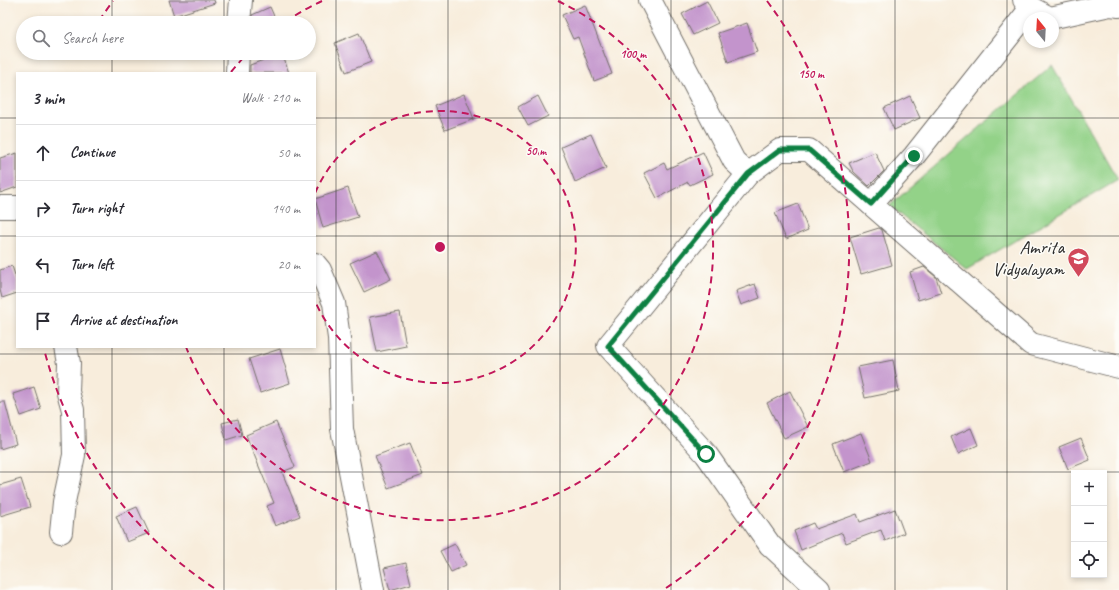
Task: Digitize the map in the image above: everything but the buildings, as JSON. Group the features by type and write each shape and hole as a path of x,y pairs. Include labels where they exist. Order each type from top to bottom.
{"street":[{"path":"240,16 241,0"},
{"path":"650,0 734,161 748,174"},
{"path":"871,204 914,156 1027,4 1050,18 1110,5 1119,6"},
{"path":"237,72 238,60"},
{"path":"819,590 770,545 706,454 608,346 748,174 780,150 809,150 1031,344 1119,367"},
{"path":"0,207 16,207"},
{"path":"316,265 320,270 334,303 339,338 342,429 373,590"},
{"path":"61,532 64,502 74,455 73,410 68,392 68,363 66,348"}],"green space":[{"path":"1052,65 1118,180 967,269 889,206"}],"place":[{"name":"Amrita Vidyalayam","path":"1079,278"}],"route":[{"path":"706,454 608,346 748,174 780,150 809,150 871,204 914,156"}]}
